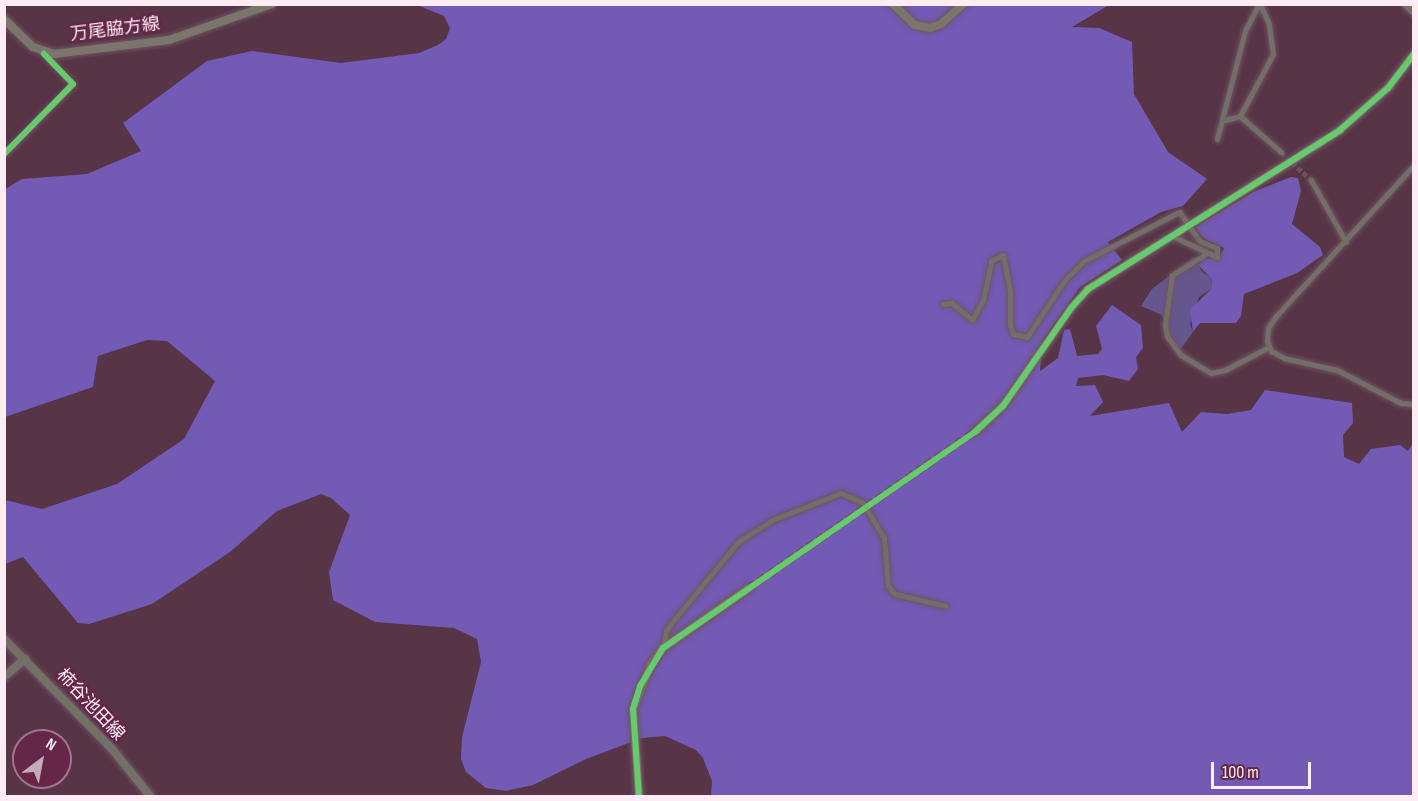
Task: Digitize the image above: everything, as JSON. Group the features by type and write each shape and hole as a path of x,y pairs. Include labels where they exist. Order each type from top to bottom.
{"main road":[{"name":"万尾脇方線","path":"44,54 170,40 272,4"},
{"path":"893,4 915,25 930,28 941,24 963,4"},
{"path":"4,19 44,54"}],"street":[{"path":"1224,120 1240,116 1274,54 1269,24 1259,4"},
{"path":"1217,139 1224,120 1245,31 1259,4"},
{"path":"1406,4 1413,12"},
{"path":"4,154 73,84 44,54"},
{"path":"976,431 1003,406 1071,308 1088,289 1340,130 1388,88 1413,54"},
{"path":"1240,116 1281,152"},
{"path":"1269,347 1268,328 1276,316 1346,242 1413,165"},
{"path":"1311,180 1346,242"},
{"path":"943,304 952,303 972,320 983,300 991,261 1003,255 1010,290 1010,325 1013,334 1027,337 1064,281 1084,261 1175,214 1180,212 1195,234 1217,248 1217,257 1206,254 1172,236"},
{"path":"1206,254 1172,275 1165,326 1167,336 1181,355 1211,373 1225,370 1269,347"},
{"path":"1269,347 1284,358 1337,370 1401,403 1413,404"},
{"path":"639,796 633,709 643,679 663,648 673,621 739,541 772,520 841,493 863,502 884,538 888,586 895,594 946,606"},
{"path":"663,648 749,588"},
{"name":"柿谷池田線","path":"4,639 112,749 150,796"},
{"path":"4,677 25,659"}],"shaded area":[{"path":"417,5 1109,5 1072,27 1099,28 1132,42 1134,94 1168,152 1207,179 1183,206 1161,212 1108,242 1122,260 1080,287 1042,341 1040,371 1058,358 1064,330 1070,329 1077,356 1098,354 1102,349 1096,326 1112,305 1141,325 1143,348 1136,357 1138,369 1129,381 1103,375 1078,378 1076,386 1095,385 1103,402 1090,416 1169,403 1182,432 1201,412 1227,414 1251,410 1265,390 1352,403 1353,423 1343,435 1344,457 1359,464 1371,449 1400,445 1408,451 1413,443 1413,796 711,796 712,781 703,758 696,750 665,736 642,738 586,759 533,785 506,791 486,788 466,772 461,759 462,737 481,662 477,639 454,628 375,622 333,600 329,572 350,515 331,498 321,494 277,511 230,552 152,604 89,624 78,623 23,557 5,564 5,500 42,509 117,484 184,439 215,381 167,341 147,340 98,356 93,387 5,417 5,189 22,179 87,174 141,151 123,123 207,61 252,51 341,63 419,53 438,45 446,39 450,28 444,16"},
{"path":"1291,177 1298,178 1301,191 1292,224 1320,247 1323,255 1297,273 1244,294 1241,316 1236,323 1200,323 1193,332 1190,310 1211,289 1212,279 1198,265 1203,259 1220,257 1224,248 1203,238 1195,227 1253,192"},
{"path":"1194,257 1202,272 1212,278 1211,289 1199,297 1190,324 1193,332 1180,350 1170,337 1162,315 1141,306 1152,289"}],"tunnel":[{"path":"1281,152 1311,180"},
{"path":"749,588 976,431"}],"cycle path":[{"path":"4,154 73,84 44,54"},
{"path":"639,796 633,709 640,686 663,648 976,431 1003,406 1071,308 1088,289 1340,130 1388,88 1414,54"}]}
